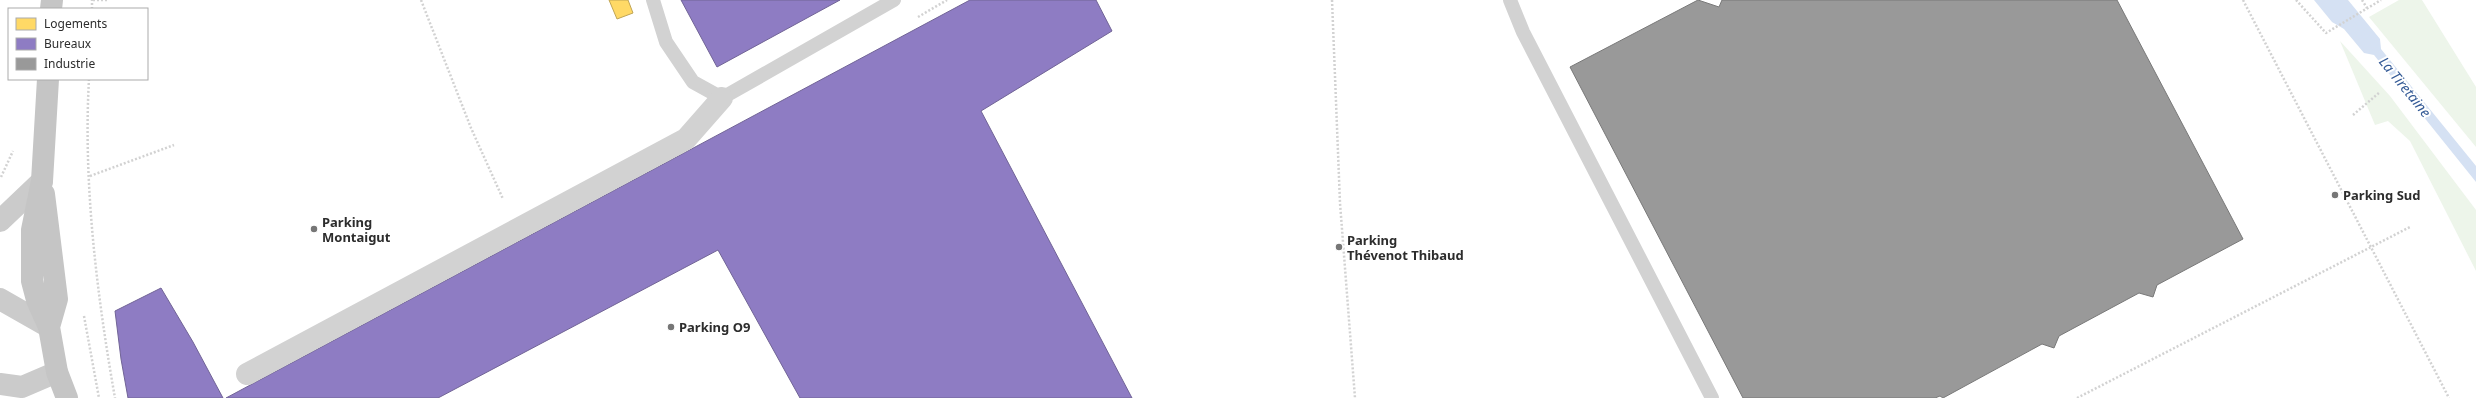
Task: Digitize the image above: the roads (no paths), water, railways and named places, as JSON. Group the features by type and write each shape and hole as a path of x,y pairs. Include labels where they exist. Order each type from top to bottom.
{"main road":[{"path":"48,80 42,181 32,230 32,281 37,300 50,327 57,372 67,398"},
{"path":"0,221 42,181"},
{"path":"0,300 50,327"},
{"path":"0,384 22,387 57,372"},
{"path":"54,398 57,372"}],"street":[{"path":"247,374 686,139 722,98"}],"lane":[{"path":"653,0 666,42 693,82 722,98 894,0"},
{"path":"1510,0 1523,32 1712,398"}],"water":[{"name":"La Tiretaine","path":"2314,0 2348,0 2380,39 2381,49 2476,166 2476,182 2374,55 2364,53 2344,29 2332,22"}],"place":[{"name":"Parking Sud","path":"2335,195"},
{"name":"Parking Montaigut","path":"314,229"},
{"name":"Parking Thévenot Thibaud","path":"1339,247"},
{"name":"Parking O9","path":"671,327"}]}
